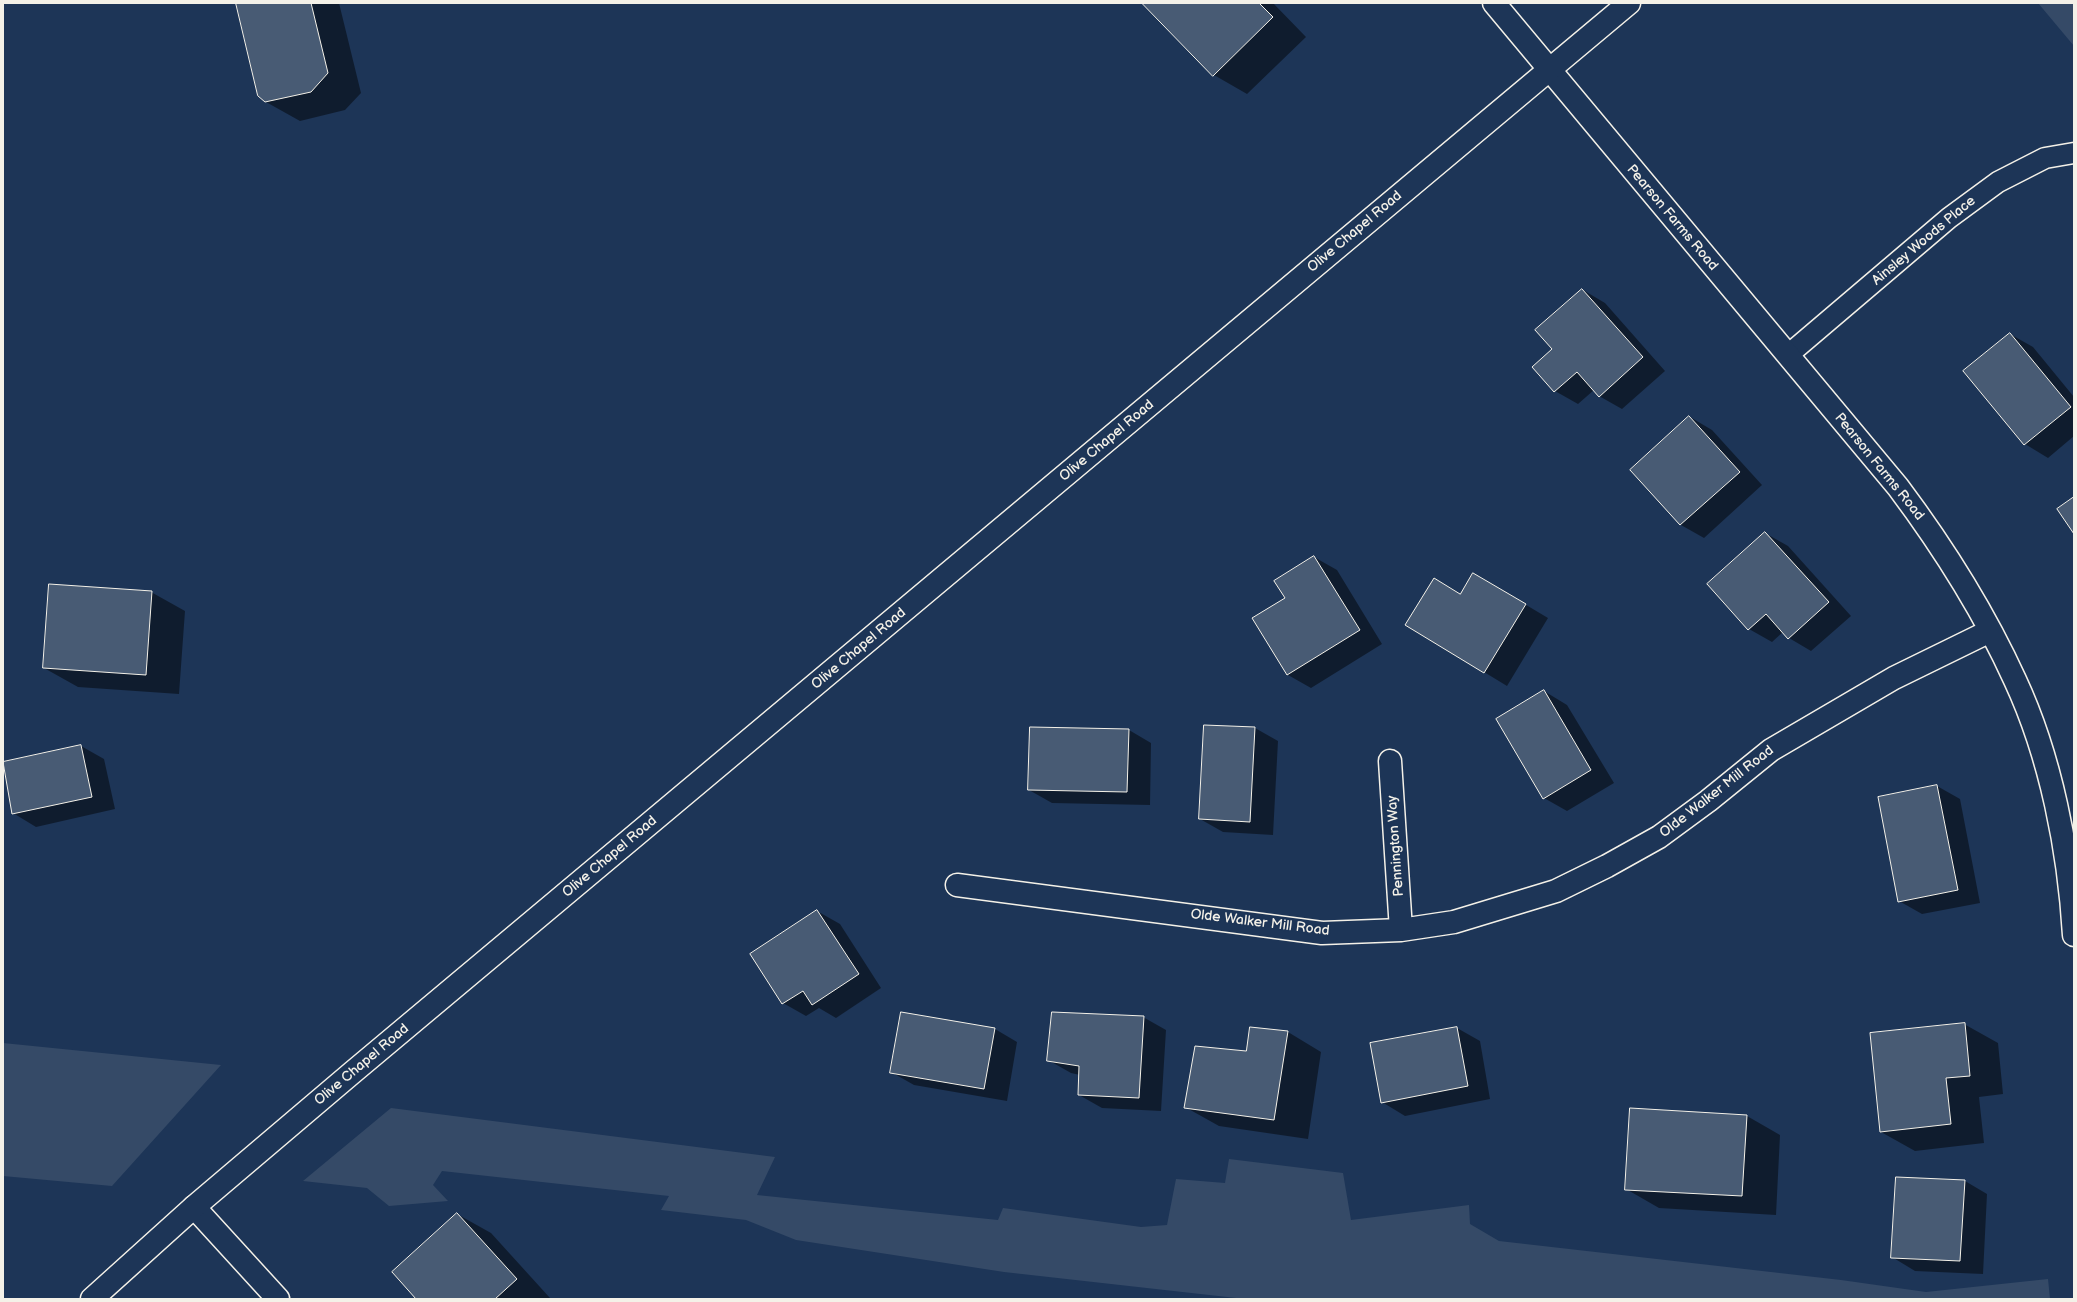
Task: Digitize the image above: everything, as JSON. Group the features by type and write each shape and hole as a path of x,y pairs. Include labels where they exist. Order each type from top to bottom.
{"street":[{"name":"Pearson Farms Road","path":"1494,3 1898,487 1922,520 1990,631 2016,681 2054,794 2065,854 2074,935"},
{"name":"Olive Chapel Road","path":"92,1299 194,1207 1629,3"},
{"name":"Olde Walker Mill Road","path":"957,885 1322,933 1401,930 1454,922 1556,891 1607,866 1659,837 1708,802 1771,750 1894,678 1990,631"},
{"name":"Pennington Way","path":"1390,761 1401,930"},
{"path":"194,1207 278,1299"}],"lane":[{"name":"Ainsley Woods Place","path":"1788,355 1949,218 1998,182 2045,158 2074,152"}],"shaded area":[{"path":"2038,3 2074,3 2074,46"},
{"path":"3,1043 221,1065 112,1186 3,1176"},
{"path":"391,1108 775,1157 757,1195 998,1220 1003,1208 1141,1227 1167,1225 1176,1179 1225,1183 1229,1159 1343,1173 1351,1220 1469,1205 1470,1224 1499,1241 1841,1280 1926,1292 2048,1279 2050,1299 1245,1299 1004,1272 796,1240 746,1220 661,1210 669,1196 442,1171 433,1185 448,1201 389,1206 367,1188 303,1181"}],"building":[{"path":"236,3 311,3 328,73 311,92 265,102 258,96"},
{"path":"1142,3 1259,3 1273,17 1213,76"},
{"path":"1582,289 1643,357 1599,397 1577,372 1554,392 1532,367 1552,349 1535,330"},
{"path":"2010,333 2071,407 2024,445 1963,371"},
{"path":"1689,416 1740,472 1680,525 1630,470"},
{"path":"2074,497 2074,534 2057,509"},
{"path":"1765,532 1829,602 1788,639 1766,614 1748,630 1707,584"},
{"path":"1314,556 1360,630 1287,675 1252,618 1285,598 1274,581"},
{"path":"1473,573 1526,604 1484,673 1405,625 1434,578 1460,594"},
{"path":"49,584 152,591 146,675 43,668"},
{"path":"1544,690 1591,770 1543,799 1496,719"},
{"path":"1204,725 1255,727 1250,822 1199,819"},
{"path":"1030,727 1129,729 1127,792 1028,790"},
{"path":"81,745 92,797 12,814 3,762"},
{"path":"1937,785 1958,890 1898,902 1878,797"},
{"path":"817,910 859,974 812,1005 803,991 782,1004 750,954"},
{"path":"901,1012 995,1028 984,1089 890,1073"},
{"path":"1052,1012 1144,1016 1139,1098 1078,1095 1079,1066 1047,1061"},
{"path":"1965,1023 1970,1076 1946,1078 1951,1124 1880,1132 1870,1033"},
{"path":"1250,1027 1288,1031 1274,1120 1184,1108 1195,1046 1246,1051"},
{"path":"1457,1027 1468,1086 1381,1103 1370,1043"},
{"path":"1630,1108 1747,1115 1742,1196 1625,1190"},
{"path":"1896,1177 1965,1180 1960,1261 1891,1258"},
{"path":"457,1213 517,1279 495,1299 416,1299 392,1272"}]}
